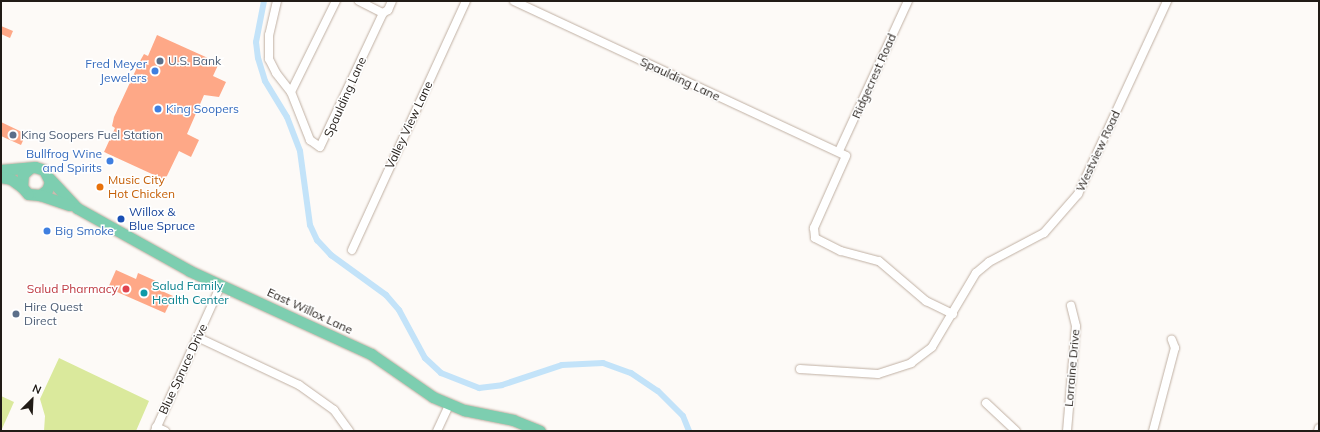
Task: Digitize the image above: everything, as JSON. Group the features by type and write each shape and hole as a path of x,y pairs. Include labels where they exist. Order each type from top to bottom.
{"main road":[{"path":"22,187 21,178 30,168"},
{"path":"1,170 30,168 44,170 49,178 47,190 40,195 28,194 22,187 1,177"},
{"name":"East Willox Lane","path":"49,178 72,205"},
{"name":"East Willox Lane","path":"40,195 72,205 162,256 221,285 371,354 420,390 449,405 513,420 540,431"}],"street":[{"name":"Spaulding Lane","path":"277,1 269,35 269,59 276,73 291,92 307,133 314,143 321,147 383,13"},
{"path":"291,92 336,1"},
{"path":"359,1 383,13 388,10 392,1"},
{"name":"Valley View Lane","path":"352,250 466,1"},
{"name":"Spaulding Lane","path":"514,1 839,151 845,160 814,228 815,238 841,251 879,261 921,298 952,314"},
{"name":"Ridgecrest Road","path":"839,151 908,1"},
{"name":"Westview Road","path":"800,369 864,374 892,371 911,363 932,347 976,273 989,262 1044,233 1078,194 1167,1"},
{"name":"Blue Spruce Drive","path":"156,429 221,285"},
{"name":"Lorraine Drive","path":"1067,431 1076,326 1071,306"},
{"path":"198,337 299,385 334,410 349,431"},
{"path":"1153,431 1175,348 1172,340"},
{"path":"986,403 1016,431"},
{"path":"437,431 449,405"},
{"path":"156,429 166,431"}],"green space":[{"path":"59,358 149,401 136,431 44,431 45,416 40,399"},
{"path":"1,396 14,402 1,431"}],"building":[{"path":"1,26 13,31 10,38 1,34"},
{"name":"King Soopers","path":"157,35 219,63 213,76 226,82 219,97 204,95 187,134 199,140 191,157 179,151 165,180 104,152 115,128 112,126 114,117 140,61 144,54 148,56"},
{"name":"King Soopers Fuel Station","path":"1,122 26,134 21,145 1,136"},
{"name":"Salud Family Health Center","path":"116,270 136,279 138,273 156,281 153,287 173,296 165,313 108,288"}],"waterway":[{"path":"264,1 256,42 258,58 265,81 287,117 300,151 310,225 317,240 331,255 386,295 399,310 425,358 441,373 479,388 502,385 562,365 603,363 631,373 658,391 683,416 689,431"}],"place":[{"name":"U.S. Bank","path":"160,61"},
{"name":"Fred Meyer Jewelers","path":"155,71"},
{"name":"King Soopers","path":"158,109"},
{"name":"King Soopers Fuel Station","path":"13,135"},
{"name":"Bullfrog Wine and Spirits","path":"110,161"},
{"name":"Music City Hot Chicken","path":"100,187"},
{"name":"Willox & Blue Spruce","path":"121,219"},
{"name":"Big Smoke","path":"47,231"},
{"name":"Salud Pharmacy","path":"126,289"},
{"name":"Salud Family Health Center","path":"144,293"},
{"name":"Hire Quest Direct","path":"16,314"}]}
